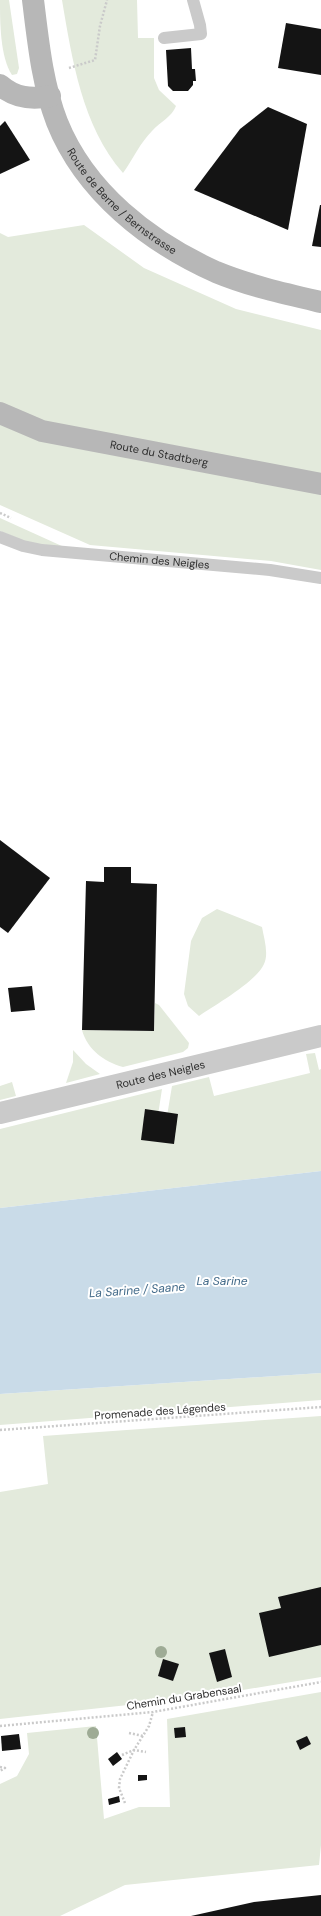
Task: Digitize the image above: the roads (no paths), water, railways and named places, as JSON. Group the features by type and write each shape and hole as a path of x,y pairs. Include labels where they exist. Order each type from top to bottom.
{"main road":[{"name":"Route de Berne / Bernstrasse","path":"33,0 40,53 57,121 67,143 102,193 127,217 158,240 217,272 264,288 321,302"},
{"path":"0,85 16,96 35,100 50,96"},
{"name":"Route du Stadtberg","path":"0,414 42,431 321,484"}],"street":[{"name":"Route des Neigles","path":"0,1113 321,1036"}],"lane":[{"path":"164,38 200,34 200,25 194,0"},
{"name":"Chemin des Neigles","path":"0,537 23,546 42,550 270,570 321,578"}],"water":[{"name":"La Sarine","path":"321,1171 321,1373 0,1394 0,1208"}],"water label":[{"name":"La Sarine / Saane","path":"137,1290"}]}
